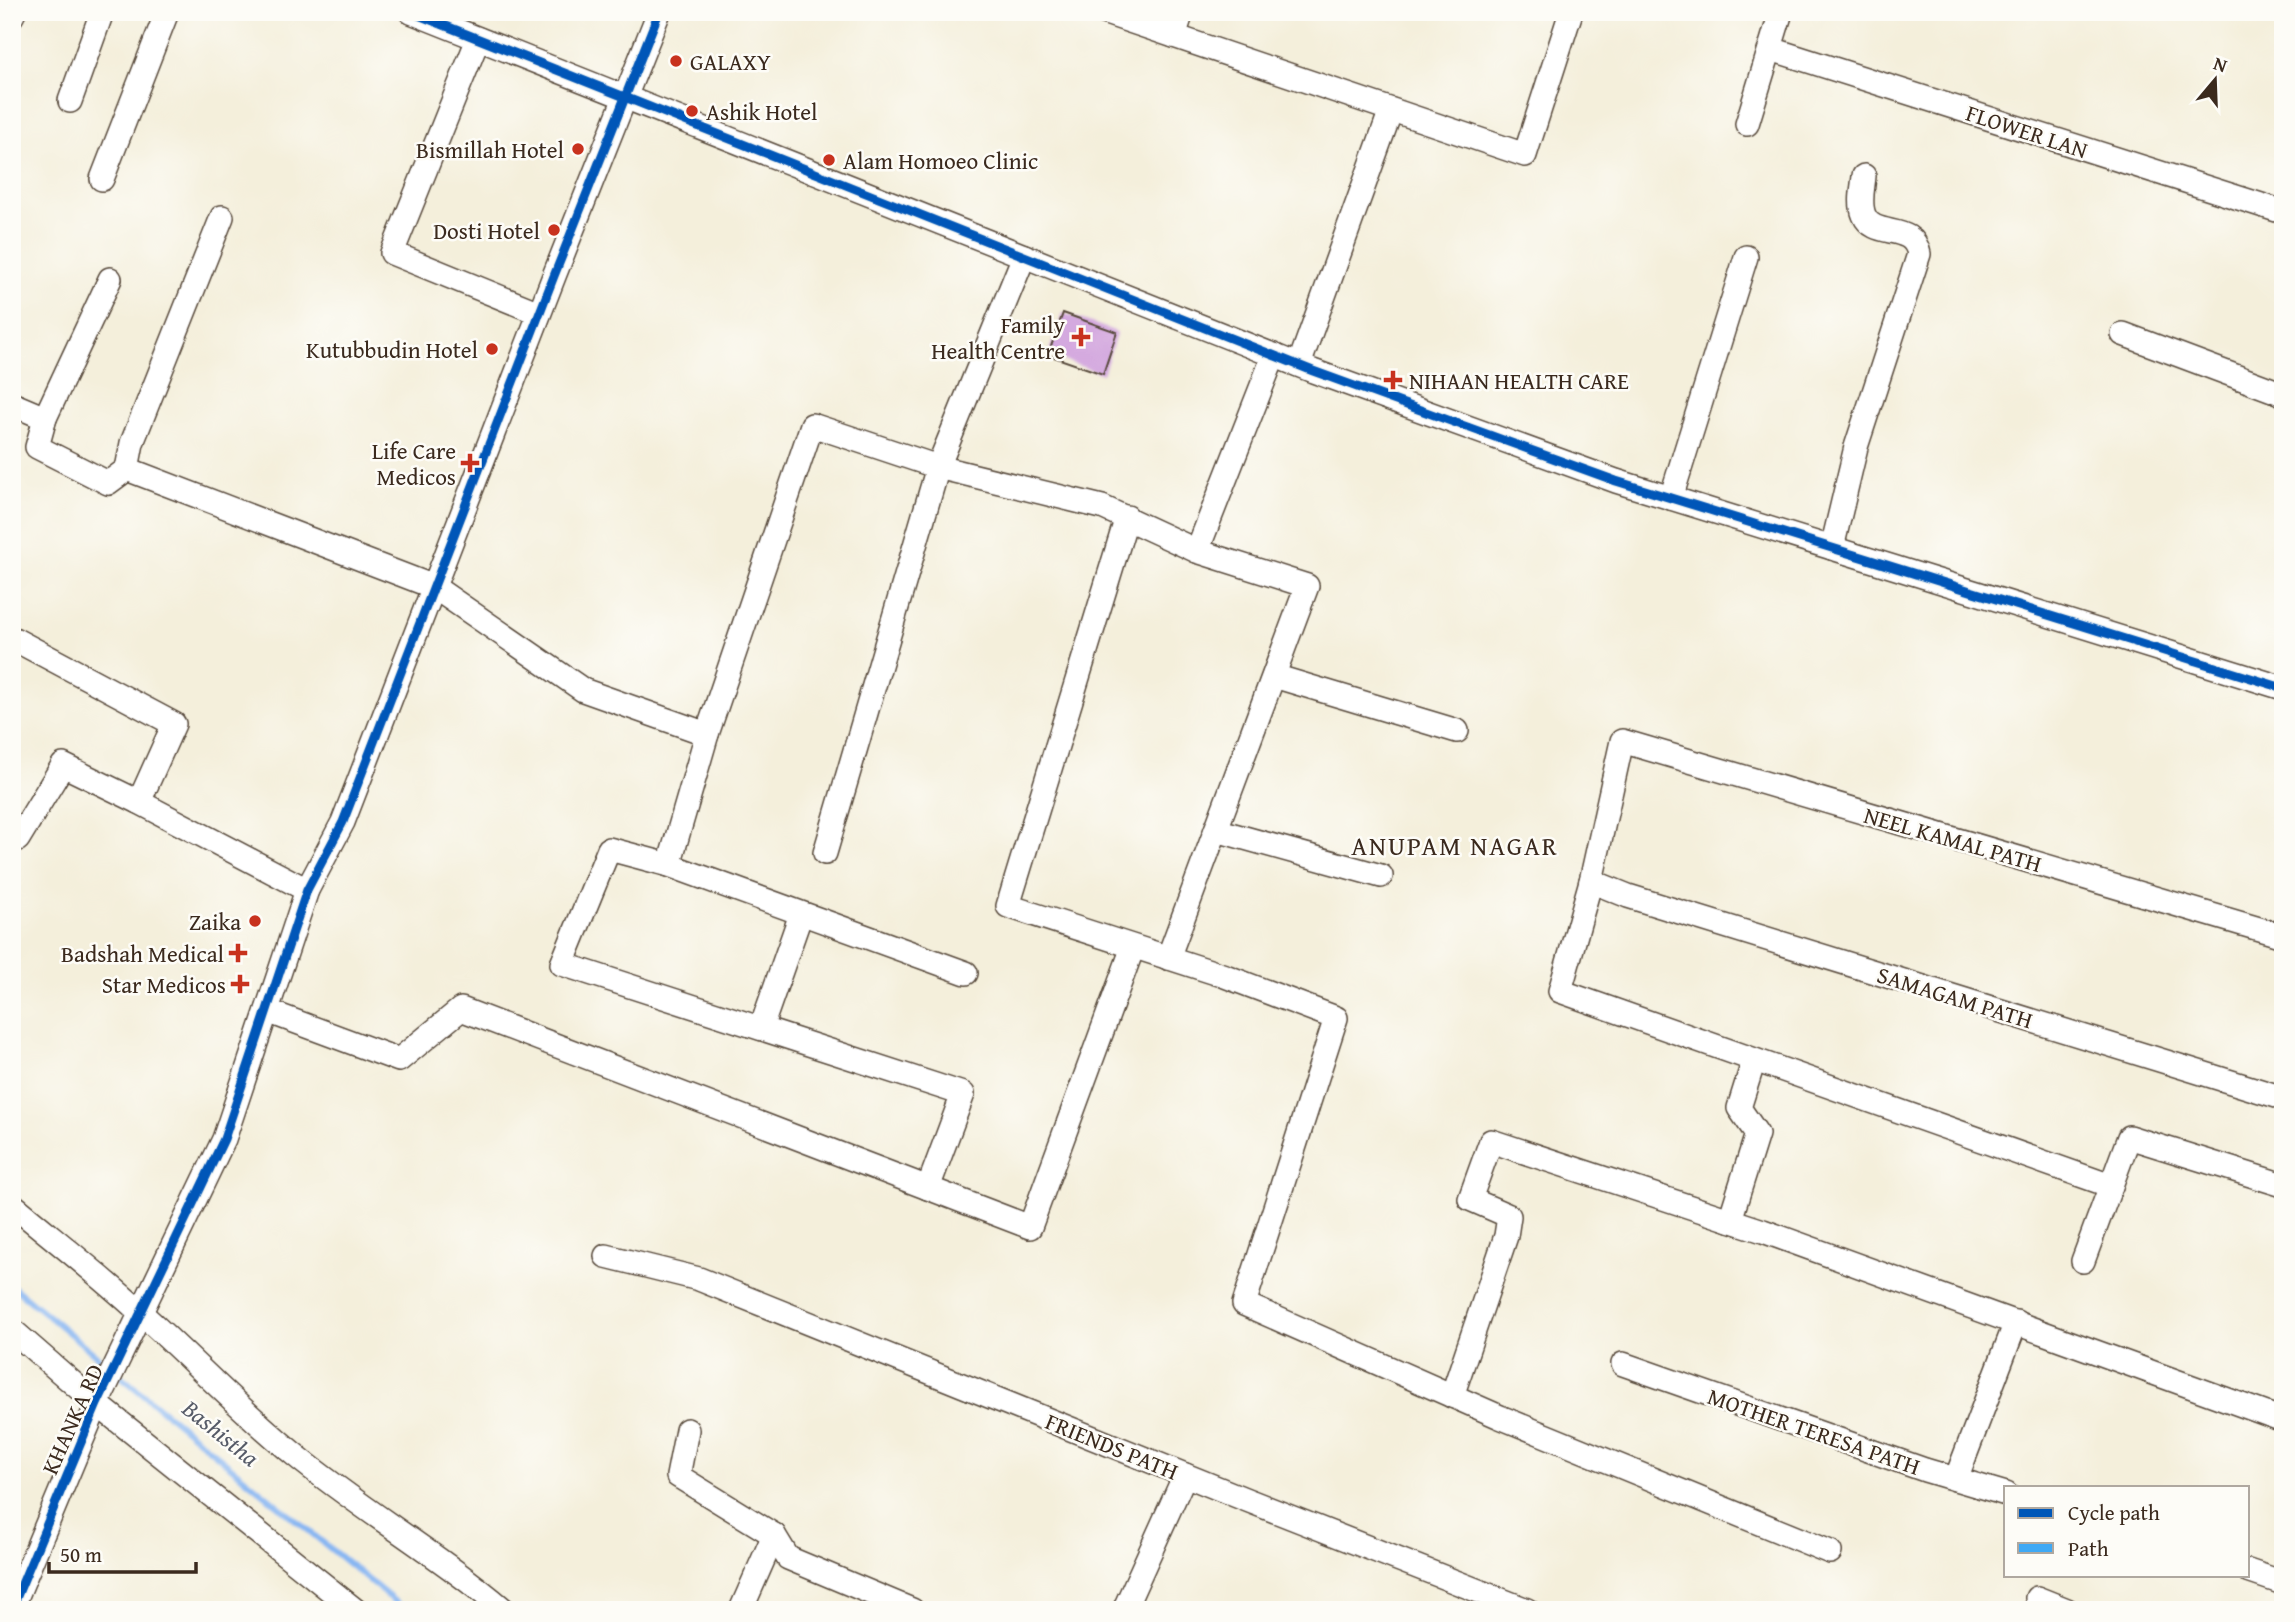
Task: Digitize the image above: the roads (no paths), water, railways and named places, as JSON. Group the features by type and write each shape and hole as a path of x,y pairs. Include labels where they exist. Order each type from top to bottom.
{"street":[{"path":"70,101 102,12"},
{"path":"102,179 167,12"},
{"path":"411,12 1299,365 1603,476 2283,688"},
{"name":"KHANKA RD","path":"12,1608 100,1399 224,1139 307,890 343,822 539,313 659,12"},
{"path":"1103,12 1525,155 1571,12"},
{"path":"1174,36 1182,12"},
{"path":"1747,124 1781,12"},
{"path":"478,39 392,253 539,313"},
{"name":"FLOWER LAN","path":"1771,49 2283,212"},
{"path":"1299,365 1391,110"},
{"path":"1832,548 1856,447 1919,254 1913,239 1874,226 1864,216 1864,176"},
{"path":"110,279 46,418 37,447 108,483 127,469 132,443 222,217"},
{"path":"825,853 938,467 1024,256"},
{"path":"1671,498 1746,257"},
{"path":"2123,334 2283,394"},
{"path":"1197,551 1274,355"},
{"path":"12,404 46,418"},
{"path":"669,865 707,734 812,425 938,467 1102,507 1197,551 1307,586 1168,958"},
{"path":"127,469 434,587 583,690 707,734"},
{"path":"1127,517 1008,906 1225,976 1336,1018 1244,1304 1452,1396 1830,1552"},
{"path":"12,638 174,724 139,802"},
{"path":"1274,676 1457,731"},
{"name":"NEEL KAMAL PATH","path":"1591,881 1622,741 2283,936"},
{"path":"12,839 18,839 62,765 307,890"},
{"path":"1216,830 1381,877"},
{"path":"928,1188 963,1094 562,964 609,849 669,865 966,972"},
{"path":"1591,881 1560,991 2111,1186"},
{"name":"SAMAGAM PATH","path":"1591,881 1628,896 2283,1098"},
{"path":"761,1028 801,914"},
{"path":"267,1011 399,1060 461,1009 1030,1227 1133,947"},
{"path":"1730,1220 1757,1134 1739,1108 1754,1060"},
{"path":"2083,1261 2129,1138 2283,1185"},
{"path":"1452,1396 1506,1236 1509,1216 1470,1199 1491,1141 1730,1220 2283,1420"},
{"path":"12,1204 296,1456 392,1528 471,1582 504,1610"},
{"name":"FRIENDS PATH","path":"606,1256 699,1279 1527,1610"},
{"path":"1956,1479 2016,1322"},
{"path":"12,1330 100,1399 355,1610"},
{"name":"MOTHER TERESA PATH","path":"1623,1364 1925,1470 2004,1493"},
{"path":"687,1430 678,1475 775,1535 788,1559 912,1610"},
{"path":"1124,1610 1185,1475"},
{"path":"741,1610 775,1535"},
{"path":"2250,1572 2283,1583"},
{"path":"2037,1598 2067,1610"}],"waterway":[{"name":"Bashistha","path":"12,1286 109,1366"},
{"name":"Bashistha","path":"117,1373 405,1610"}],"place":[{"name":"GALAXY","path":"676,61"},
{"name":"Ashik Hotel","path":"692,111"},
{"name":"Bismillah Hotel","path":"578,149"},
{"name":"Alam Homoeo Clinic","path":"829,160"},
{"name":"Dosti Hotel","path":"554,230"},
{"name":"Family Health Centre","path":"1081,337"},
{"name":"Kutubbudin Hotel","path":"492,349"},
{"name":"NIHAAN HEALTH CARE","path":"1393,380"},
{"name":"Life Care Medicos","path":"470,463"},
{"name":"Zaika","path":"255,921"},
{"name":"Badshah Medical","path":"238,953"},
{"name":"Star Medicos","path":"240,984"}],"district":[{"name":"ANUPAM NAGAR","path":"1455,845"}]}
